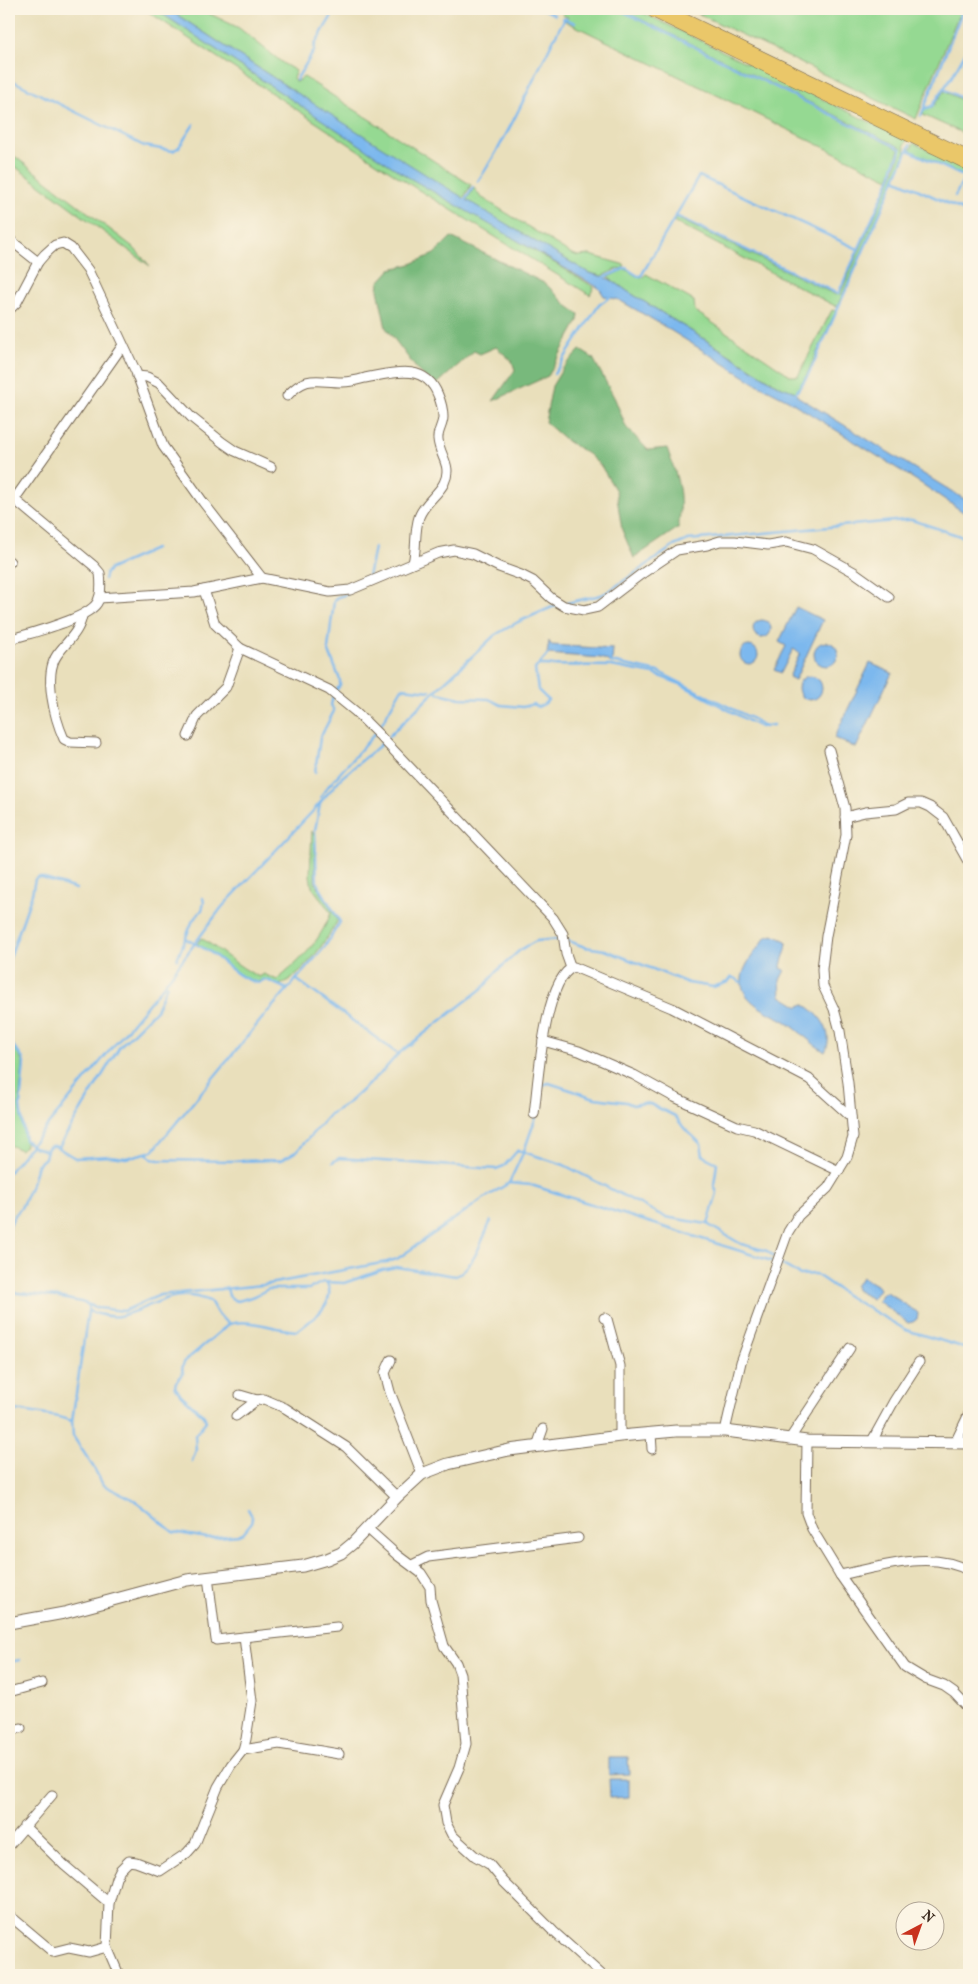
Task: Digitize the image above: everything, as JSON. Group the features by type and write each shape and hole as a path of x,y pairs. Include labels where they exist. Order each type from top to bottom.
{"highway":[{"path":"655,9 969,161"},
{"path":"676,9 969,151"}],"street":[{"path":"9,239 38,262"},
{"path":"9,308 12,308 17,302 38,262 55,245 63,243 71,248 88,270 137,376 160,438 169,456 262,578"},
{"path":"9,640 82,616 97,603 99,598 100,573 57,534 12,504 123,345"},
{"path":"287,396 296,386 309,380 344,382 397,372 418,374 435,386 441,403 443,417 437,438 447,464 446,475 443,484 432,496 419,518 415,537 416,553 413,563"},
{"path":"137,376 147,377 159,383 191,417 235,451 271,467"},
{"path":"99,598 204,590 262,578 330,592 340,592 368,583 438,553 454,550 473,554 521,575 564,606 584,610 598,607 676,550 720,541 768,545 786,542 813,549 854,572 889,597"},
{"path":"204,590 215,624 240,648 330,690 356,712 553,918 563,934 571,968"},
{"path":"82,616 80,626 55,657 50,684 58,726 64,739 70,742 96,743"},
{"path":"188,736 197,716 226,687 240,648"},
{"path":"725,1431 741,1362 788,1232 798,1216 828,1188 839,1172 853,1137 848,1082 840,1031 834,1009 823,986 822,969 826,936 846,835 845,808 829,750"},
{"path":"845,817 865,812 896,809 908,803 921,803 943,817 969,863"},
{"path":"534,1114 543,1041 551,1003 563,976 571,968 579,968 672,1008 809,1079 851,1118"},
{"path":"543,1041 579,1051 634,1075 672,1096 737,1126 754,1130 839,1172"},
{"path":"604,1318 607,1319 619,1359 620,1436"},
{"path":"789,1440 850,1348"},
{"path":"390,1360 385,1373 390,1392 422,1474"},
{"path":"872,1442 894,1401 919,1362"},
{"path":"240,1395 264,1400 285,1408 331,1436 346,1447 397,1496"},
{"path":"236,1416 257,1400"},
{"path":"955,1443 969,1414"},
{"path":"537,1446 543,1429"},
{"path":"9,1623 64,1612 187,1580 303,1566 328,1559 341,1553 397,1496 422,1474 448,1464 482,1455 537,1446 676,1431 725,1431 807,1441 969,1443"},
{"path":"651,1433 652,1449"},
{"path":"807,1441 806,1512 812,1529 840,1576 905,1666 925,1679 954,1692 969,1708"},
{"path":"367,1528 397,1555 422,1573 430,1587 431,1600 444,1646 456,1663 460,1674 466,1744 459,1768 443,1805 446,1823 452,1835 474,1856 489,1864 503,1881 553,1931 602,1975"},
{"path":"412,1565 428,1557 578,1538"},
{"path":"840,1576 917,1561 938,1560 961,1566 969,1571"},
{"path":"208,1577 216,1640 337,1627"},
{"path":"119,1975 107,1946 109,1903 120,1870 129,1861 160,1871 187,1853 195,1844 218,1787 231,1765 243,1750 252,1701 244,1637"},
{"path":"9,1692 42,1682"},
{"path":"9,1731 21,1728"},
{"path":"243,1750 279,1744 339,1754"},
{"path":"9,1845 52,1795"},
{"path":"24,1826 64,1865 109,1903"},
{"path":"9,1915 53,1952 69,1948 89,1952 107,1946"}],"green space":[{"path":"144,9 155,9 356,142 594,287 590,295 417,189"},
{"path":"168,9 200,9 239,28 284,64 296,71 293,78 296,82 304,77 471,185 463,199 401,161"},
{"path":"565,9 617,9 899,149 889,179 565,21 568,17 562,15"},
{"path":"620,9 635,9 907,140 904,145 906,151 895,178 837,307 673,221 676,218 836,295 840,294 893,175 902,148"},
{"path":"689,9 961,9 916,119"},
{"path":"944,91 969,104 969,136 923,115 924,109 933,107"},
{"path":"914,143 969,170 969,178 910,150"},
{"path":"9,152 133,247 150,266 9,162"},
{"path":"474,188 481,197 570,253 578,256 590,255 625,265 622,269 619,268 602,276 589,273 466,201"},
{"path":"451,237 546,284 569,307 579,314 578,321 548,376 493,401 515,370 512,361 496,347 480,354 474,351 436,385 419,372 386,328 378,290 379,282 391,269 411,264 434,254"},
{"path":"625,269 638,277 643,277 646,274 694,301 695,311 791,376 798,376 832,310 836,311 807,374 796,392 786,390 627,291 608,277"},
{"path":"580,350 593,358 615,399 626,427 648,450 667,448 677,478 680,496 678,528 634,558 622,530 616,491 601,466 545,422 552,386 563,368"},
{"path":"312,831 315,837 315,883 337,922 313,958 289,980 280,985 263,979 258,982 249,980 197,944 201,938 251,973 259,977 264,974 277,980 302,958 321,934 331,913 312,887 310,875"},
{"path":"9,1042 19,1054 23,1064 19,1106 26,1144 21,1150 9,1145 9,1132 13,1122 10,1106 12,1082"}],"water":[{"path":"155,9 168,9 482,210 589,273 613,281 779,386 796,392 797,396 969,502 969,516 922,484 788,400 755,383 619,300 604,296 599,288 408,177"},
{"path":"796,607 823,620 795,680 789,677 800,653 793,649 781,673 774,670 786,646 779,642"},
{"path":"762,620 770,625 771,629 766,637 762,638 754,633 753,629 758,621"},
{"path":"549,641 551,645 613,649 612,663 601,658 547,654"},
{"path":"826,642 835,645 838,654 835,663 826,666 817,663 814,654 817,645"},
{"path":"749,646 755,649 758,655 755,661 749,664 743,661 740,655 743,649"},
{"path":"870,663 892,673 856,748 834,738"},
{"path":"810,676 819,679 822,688 819,697 810,700 801,697 798,688 801,679"},
{"path":"773,935 786,941 787,944 781,965 781,968 785,970 780,980 781,996 799,1007 803,1004 820,1018 827,1031 828,1045 825,1052 785,1021 752,1001 745,993 742,975 746,966 766,937"},
{"path":"862,1277 876,1285 879,1289 872,1299 856,1290 855,1286"},
{"path":"887,1292 918,1313 917,1319 908,1323 878,1301 883,1293"},
{"path":"609,1757 628,1757 629,1774 609,1775"},
{"path":"609,1779 629,1779 629,1797 610,1798"}],"waterway":[{"path":"296,80 336,9"},
{"path":"543,9 555,15"},
{"path":"618,9 901,149 893,167 892,175 838,294 676,216"},
{"path":"921,116 963,9"},
{"path":"563,18 575,23"},
{"path":"478,181 502,142 565,18"},
{"path":"924,109 932,106 969,46"},
{"path":"9,79 144,146 173,151 179,147 194,124"},
{"path":"944,89 969,102"},
{"path":"795,394 808,375 816,358 910,145"},
{"path":"908,150 969,179"},
{"path":"602,278 626,268 641,276 699,176 858,249"},
{"path":"955,196 965,177"},
{"path":"895,179 969,213"},
{"path":"464,202 473,187"},
{"path":"554,374 599,305 611,296"},
{"path":"567,603 601,595 609,591 674,546 688,540 906,520 912,520 969,539"},
{"path":"367,581 374,548"},
{"path":"104,579 110,569 155,549"},
{"path":"336,691 340,685 340,680 328,649 334,601 338,597 347,594"},
{"path":"96,610 103,600"},
{"path":"9,1172 163,986 222,907 313,811 341,778 378,747 495,635 518,622 557,605"},
{"path":"438,693 460,698 489,699 501,705 523,707 533,704 538,707 548,700 538,690 535,669 548,654"},
{"path":"611,662 659,672 755,720 765,727"},
{"path":"538,665 611,666 654,674 680,684 760,727 773,725"},
{"path":"321,797 378,730 402,688 430,691"},
{"path":"315,772 320,738 334,711 331,705 333,696"},
{"path":"9,1227 14,1216 21,1208 32,1183 37,1165 45,1158 47,1149 50,1146 55,1146 75,1158 109,1156 126,1158 153,1151 265,1015 324,948 340,922 317,883 315,830 320,804"},
{"path":"9,960 32,894 35,879 39,877 76,889"},
{"path":"177,959 193,920 202,910 203,898"},
{"path":"186,939 210,952 245,978 259,983 267,980 287,989"},
{"path":"296,979 398,1054 484,987 496,972 520,950 536,941 561,939"},
{"path":"566,940 585,947 605,950 688,983 713,987 728,982 732,977 741,982"},
{"path":"58,1148 120,1046 156,1010 167,985"},
{"path":"9,1040 23,1059 24,1064 20,1106 25,1140 34,1147 47,1151"},
{"path":"147,1154 152,1159 159,1160 282,1160 297,1151 330,1114 349,1102 383,1071 398,1054"},
{"path":"541,1089 545,1084 549,1083 595,1098 626,1102 633,1105 650,1104 675,1116 684,1128 701,1144 703,1156 717,1163 714,1185 717,1193 708,1224"},
{"path":"509,1183 524,1151 536,1117"},
{"path":"333,1162 339,1158 496,1169 504,1166 518,1150 564,1165 665,1217 707,1224 741,1244 767,1251 775,1257"},
{"path":"9,1292 57,1297 98,1308 124,1311 160,1295 263,1285 387,1262 397,1259 509,1183 531,1185 772,1261"},
{"path":"227,1288 229,1296 238,1301 255,1296 268,1289 309,1289 323,1282 344,1283 396,1267 456,1276 473,1259 491,1221"},
{"path":"781,1264 800,1275 815,1274 849,1297 906,1330 969,1349"},
{"path":"192,1461 196,1450 195,1435 206,1421 204,1416 175,1387 176,1382 183,1374 182,1367 185,1361 229,1324 246,1322 297,1331 316,1317 326,1305 329,1298 327,1283"},
{"path":"88,1311 107,1316 119,1316 173,1297 196,1297 210,1301 219,1316 229,1324"},
{"path":"89,1305 72,1421 73,1436 103,1485 136,1501 173,1532 207,1538 243,1533 253,1518 248,1509"},
{"path":"9,1409 72,1421"},
{"path":"9,1662 20,1660"}]}
